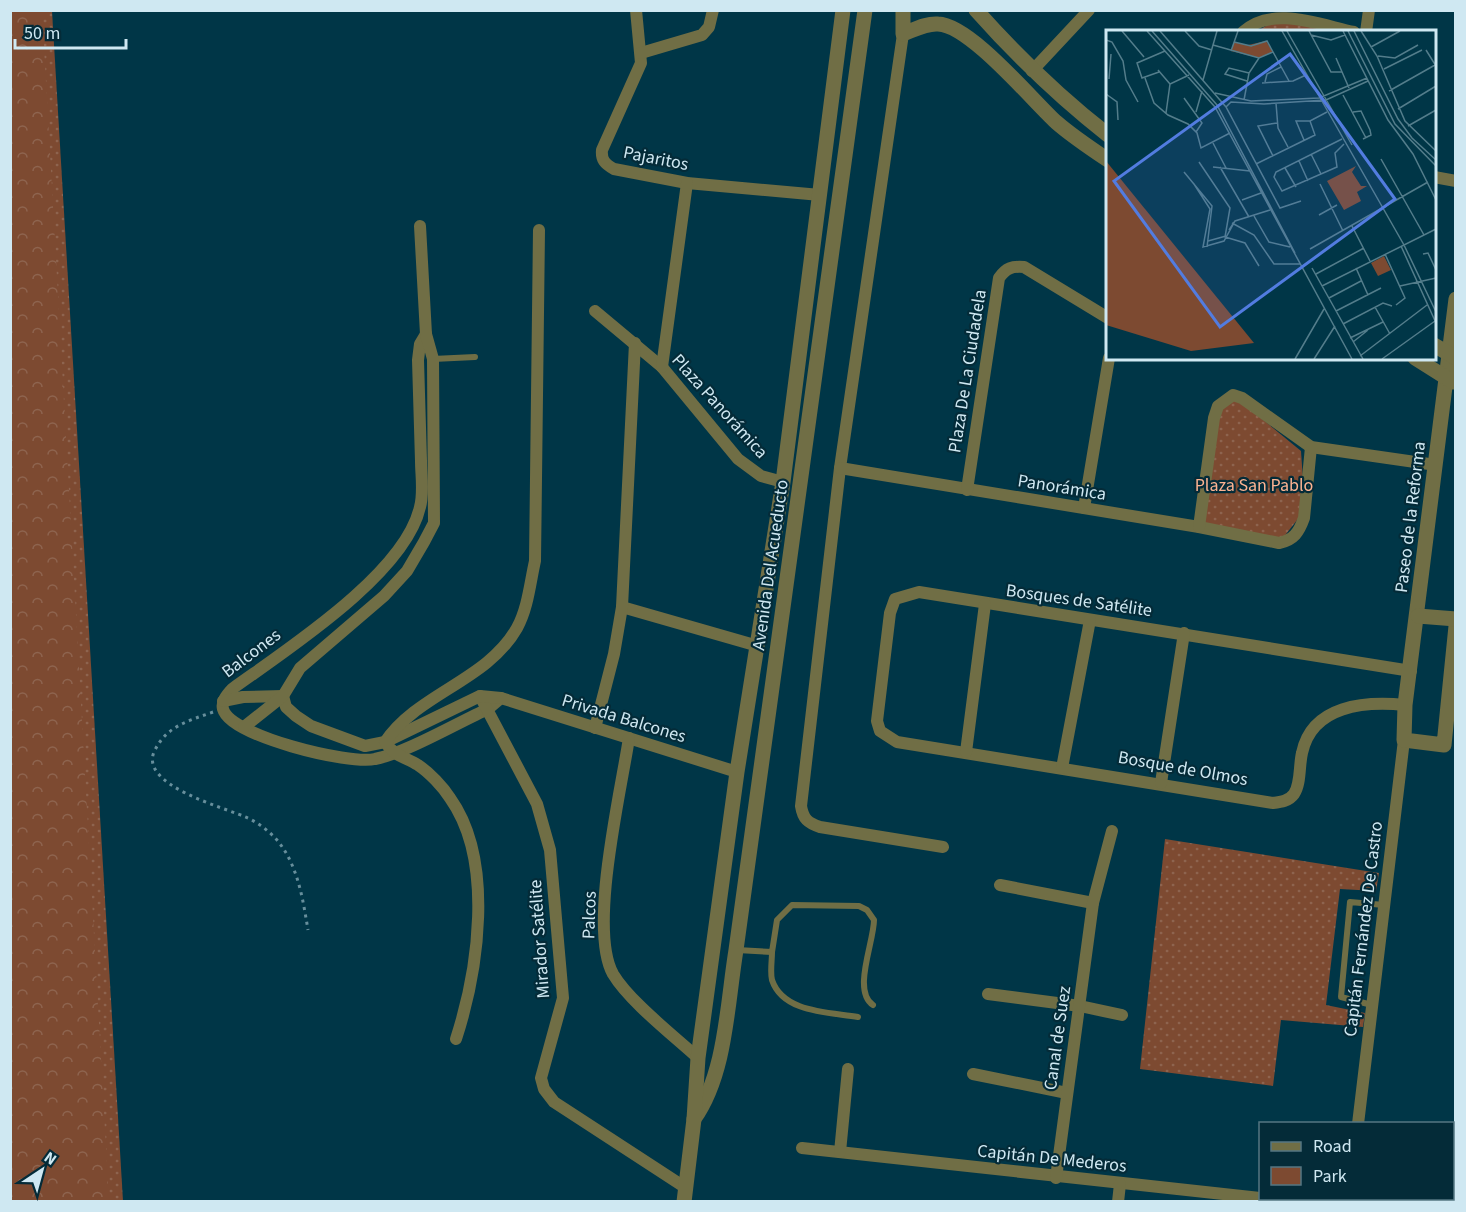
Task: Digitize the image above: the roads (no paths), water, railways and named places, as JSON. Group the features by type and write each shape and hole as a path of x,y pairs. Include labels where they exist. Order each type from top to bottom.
{"street":[{"path":"636,10 641,53 693,40 702,35 709,27 713,10"},
{"name":"Avenida Del Acueducto","path":"685,1195 698,1058 737,772 783,482 843,10"},
{"name":"Avenida Del Acueducto","path":"694,1119 706,1102 715,1079 736,950 865,10"},
{"path":"903,10 903,34 840,468 801,806 802,816 808,823 943,847"},
{"path":"976,10 1032,71 1068,105 1106,134"},
{"path":"1032,71 1089,10"},
{"path":"1366,30 1369,10"},
{"path":"1246,30 1263,19 1279,18 1343,30"},
{"path":"903,34 924,26 938,24 953,27 991,57 1058,124 1106,159"},
{"name":"Pajaritos","path":"641,53 634,80 601,156 607,165 614,169 687,183 820,195"},
{"path":"1436,177 1455,181"},
{"path":"662,367 687,183"},
{"name":"Balcones","path":"244,727 283,696 300,668 384,596 399,579 434,523 433,359 426,334 420,226"},
{"path":"389,748 399,725 486,664 502,649 517,628 526,604 535,561 539,230"},
{"name":"Plaza De La Ciudadela","path":"967,490 999,278 1004,270 1012,266 1024,267 1106,317"},
{"name":"Paseo de la Reforma","path":"1404,740 1405,705 1436,465 1451,381 1455,299"},
{"name":"Plaza Panorámica","path":"595,311 662,367 738,459 761,476 783,482"},
{"name":"Balcones","path":"223,705 232,688 329,616 380,571 398,550 410,530 420,507 418,360 420,344 426,334"},
{"path":"595,728 614,654 622,607 635,343"},
{"path":"1436,346 1452,356"},
{"path":"1084,508 1109,360"},
{"path":"1418,360 1451,381"},
{"path":"1199,527 1214,418 1218,406 1233,395 1242,398 1311,447 1436,465"},
{"name":"Panorámica","path":"840,468 1199,527 1279,543 1295,537 1304,518 1311,447"},
{"name":"Bosques de Satélite","path":"897,742 880,731 877,721 890,613 896,599 906,594 920,592 1411,671"},
{"path":"966,752 985,604"},
{"path":"622,607 758,646"},
{"path":"1418,616 1455,619"},
{"path":"1062,768 1090,620"},
{"path":"1404,740 1450,746 1455,626"},
{"path":"1161,783 1184,633"},
{"path":"456,1039 469,999 477,943 478,898 467,833 451,799 419,766 389,748 356,744 311,726 286,707 283,696 243,697 223,705 230,720 276,741 359,762 389,748 488,709 501,698"},
{"path":"389,748 480,696"},
{"name":"Privada Balcones","path":"480,696 501,698 737,772"},
{"name":"Mirador Satélite","path":"480,696 537,804 550,850 563,998 541,1077 544,1089 554,1102 685,1195"},
{"name":"Bosque de Olmos","path":"897,742 1274,803 1285,801 1296,790 1302,750 1320,720 1337,710 1364,704 1405,705"},
{"name":"Palcos","path":"629,738 610,859 604,913 605,945 613,973 625,988 698,1058"},
{"name":"Capitán Fernández De Castro","path":"1358,1122 1404,740"},
{"name":"Canal de Suez","path":"1056,1178 1093,903 1112,831"},
{"path":"1000,885 1093,903"},
{"path":"988,994 1080,1006 1122,1015"},
{"path":"840,1152 848,1069"},
{"path":"973,1074 1067,1093"},
{"name":"Capitán De Mederos","path":"802,1148 1056,1178 1259,1198"},
{"path":"1118,1202 1120,1184"},
{"path":"1282,1200 1298,1202"}],"lane":[{"path":"433,359 475,357"},
{"path":"1372,1005 1341,997 1350,902 1384,905"},
{"path":"858,1017 792,1005 780,994 772,979 772,952 777,920 792,905 842,904 867,910 874,920 874,929 862,989 864,996 873,1005"},
{"path":"736,950 772,952"}],"park label":[{"name":"Plaza San Pablo","path":"1254,485"}]}
